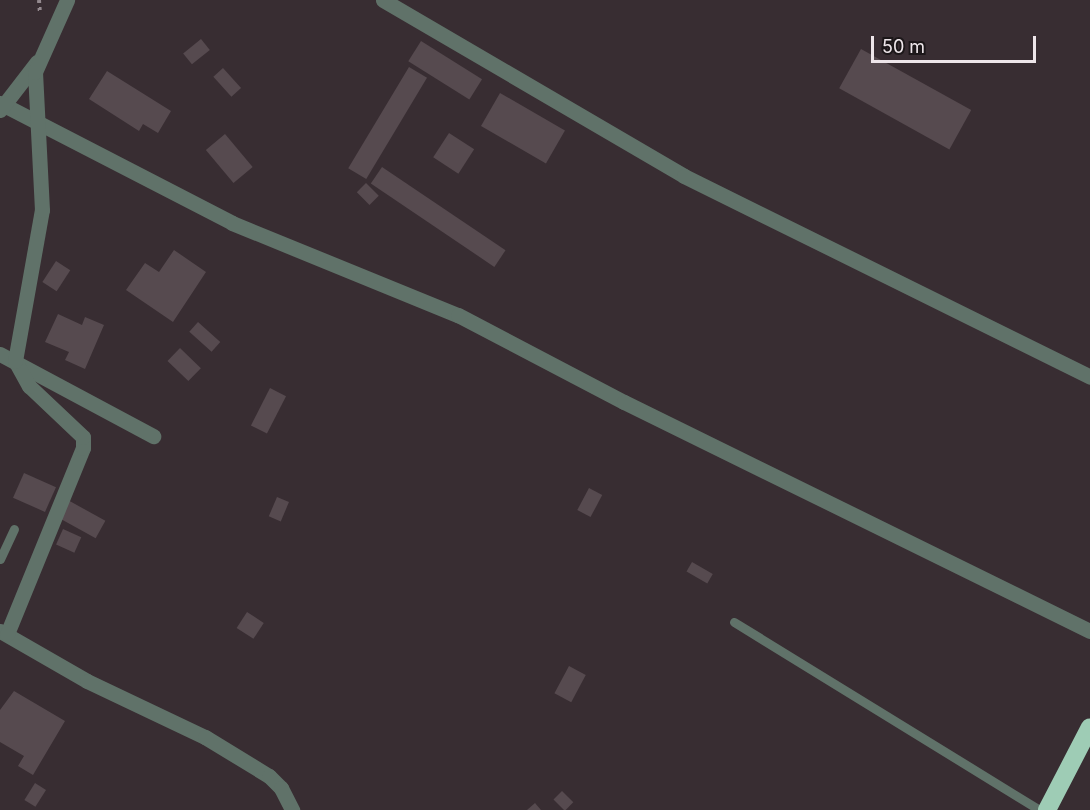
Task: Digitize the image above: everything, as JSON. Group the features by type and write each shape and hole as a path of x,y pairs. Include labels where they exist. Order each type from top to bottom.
{"highway":[{"path":"1047,810 1090,727"}],"street":[{"path":"67,0 39,59 1,106 232,223 458,315 624,402 1090,631"},
{"path":"382,0 684,176 1090,377"},
{"path":"39,59 35,85 41,126 42,210 15,361 29,386 63,415 84,442 3,632 87,681 205,737 260,770 281,788 292,810"},
{"path":"0,354 153,435"}],"lane":[{"path":"0,559 14,530"},
{"path":"734,622 1039,810"}],"building":[{"path":"201,39 210,50 192,64 183,53"},
{"path":"421,41 482,79 469,100 408,61"},
{"path":"861,49 971,110 949,149 839,88"},
{"path":"409,67 427,78 366,179 348,168"},
{"path":"223,68 241,88 231,97 213,77"},
{"path":"107,71 171,111 158,133 143,124 139,131 89,99"},
{"path":"500,93 565,130 546,163 481,126"},
{"path":"449,133 474,149 458,174 433,157"},
{"path":"225,134 253,167 233,183 206,150"},
{"path":"382,167 506,250 494,267 371,184"},
{"path":"366,183 379,196 370,205 357,192"},
{"path":"174,250 206,272 173,322 126,290 145,263 159,272"},
{"path":"56,261 70,270 57,291 42,282"},
{"path":"58,314 82,325 85,317 104,325 85,369 65,360 69,352 45,342"},
{"path":"198,322 220,342 212,352 189,332"},
{"path":"180,348 201,368 188,381 167,361"},
{"path":"270,388 286,396 267,434 251,425"},
{"path":"24,473 56,487 45,512 13,498"},
{"path":"589,488 602,495 591,517 577,510"},
{"path":"277,497 289,502 281,521 269,516"},
{"path":"66,499 105,521 96,538 56,516"},
{"path":"63,529 81,537 74,553 56,545"},
{"path":"692,562 713,574 707,584 686,572"},
{"path":"247,612 264,623 253,639 237,628"},
{"path":"569,666 586,675 571,702 554,693"},
{"path":"14,691 65,721 33,775 18,766 24,756 0,742 0,710"},
{"path":"35,783 46,790 35,807 24,800"},
{"path":"562,791 573,802 564,810 554,799"},
{"path":"535,803 541,810 527,810"}]}
